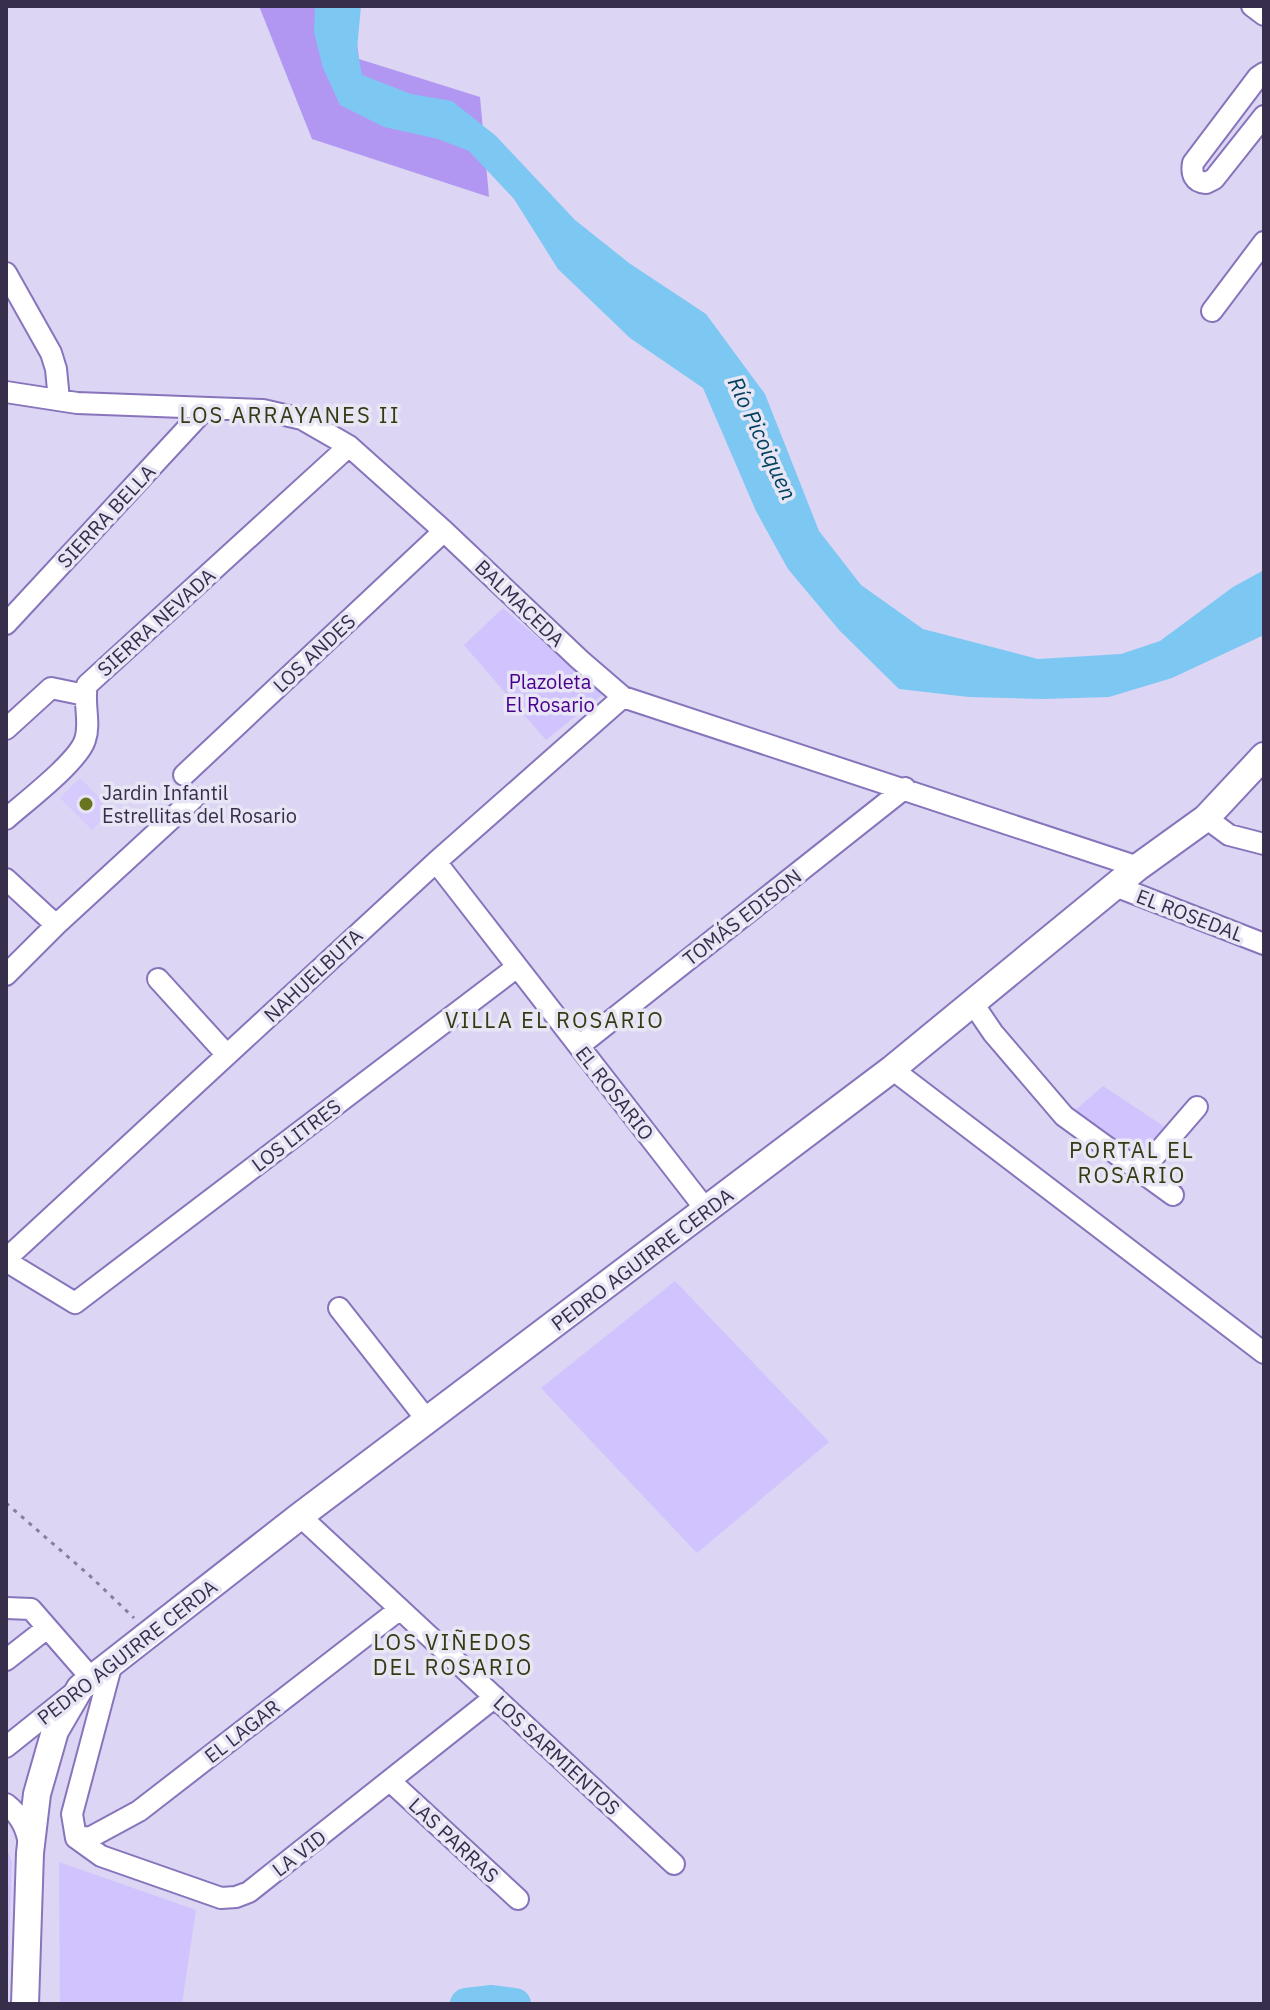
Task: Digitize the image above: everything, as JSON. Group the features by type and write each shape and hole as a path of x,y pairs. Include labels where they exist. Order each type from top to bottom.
{"main road":[{"name":"PEDRO AGUIRRE CERDA","path":"95,1677 300,1516 892,1069 1138,867 1206,818 1264,756"},
{"path":"25,2004 30,1853 37,1794 62,1716 95,1677"}],"street":[{"path":"1252,6 1264,15"},
{"path":"1264,73 1193,163 1193,175 1197,180 1206,183 1214,179 1264,116"},
{"path":"1212,311 1264,242"},
{"path":"6,273 51,353 59,400"},
{"name":"BALMACEDA","path":"6,392 59,400 263,410 302,419 349,446 623,697 1138,867"},
{"name":"SIERRA BELLA","path":"6,624 206,408"},
{"name":"SIERRA NEVADA","path":"6,819 78,754 86,739 87,685 349,446"},
{"name":"LOS ANDES","path":"184,775 444,531"},
{"path":"6,729 51,688 85,695"},
{"name":"NAHUELBUTA","path":"75,1303 6,1260 436,862 623,697"},
{"name":"TOMÁS EDISON","path":"579,1046 905,788"},
{"path":"6,975 194,798"},
{"path":"1206,818 1229,835 1264,844"},
{"name":"EL ROSARIO","path":"436,862 707,1211"},
{"path":"6,879 56,925"},
{"name":"EL ROSEDAL","path":"1115,886 1264,944"},
{"name":"LOS LITRES","path":"75,1303 517,967"},
{"path":"158,979 227,1055"},
{"path":"972,1002 993,1033 1064,1116 1173,1195"},
{"path":"892,1069 1264,1353"},
{"path":"1140,1173 1197,1107"},
{"path":"339,1308 427,1420"},
{"name":"LOS SARMIENTOS","path":"300,1516 674,1864"},
{"path":"6,1608 31,1609 95,1677 72,1814 76,1838"},
{"name":"EL LAGAR","path":"76,1838 91,1837 139,1811 400,1609"},
{"path":"6,1660 47,1628"},
{"name":"PEDRO AGUIRRE CERDA","path":"6,1747 95,1677"},
{"name":"LA VID","path":"76,1838 101,1856 221,1898 236,1897 249,1892 495,1697"},
{"name":"LAS PARRAS","path":"390,1781 518,1899"},
{"path":"6,1804 25,1827 30,1853"}],"path":[{"path":"6,1503 115,1598 149,1634"}],"shaded area":[{"path":"259,6 358,6 354,19 359,59 480,97 489,197 312,139"},
{"name":"Jardin Infantil Estrellitas del Rosario","path":"80,778 112,810 92,830 60,798"}],"green space":[{"name":"Plazoleta El Rosario","path":"503,608 603,694 546,740 464,645"},
{"path":"1103,1086 1168,1129 1139,1163 1073,1112"},
{"path":"675,1281 829,1442 697,1553 541,1388"},
{"path":"6,1848 12,1861 7,2004 6,2004"},
{"path":"59,1862 196,1910 182,2004 60,2004"}],"water":[{"name":"Río Picoiquen","path":"315,6 361,6 357,49 362,75 411,94 452,101 496,136 575,220 629,263 706,314 765,394 819,531 861,585 923,629 1038,659 1121,654 1160,641 1233,587 1264,570 1264,635 1172,678 1109,697 969,697 899,689 840,631 788,569 756,511 703,388 630,338 558,269 514,199 469,151 438,139 384,127 340,105 323,68 314,32"}],"waterway":[{"path":"466,2004 492,2001 515,2004"}],"place":[{"name":"Jardin Infantil Estrellitas del Rosario","path":"86,804"}],"district":[{"name":"LOS ARRAYANES II","path":"290,414"},
{"name":"VILLA EL ROSARIO","path":"555,1019"},
{"name":"PORTAL EL ROSARIO","path":"1132,1162"},
{"name":"LOS VIÑEDOS DEL ROSARIO","path":"453,1654"}]}
